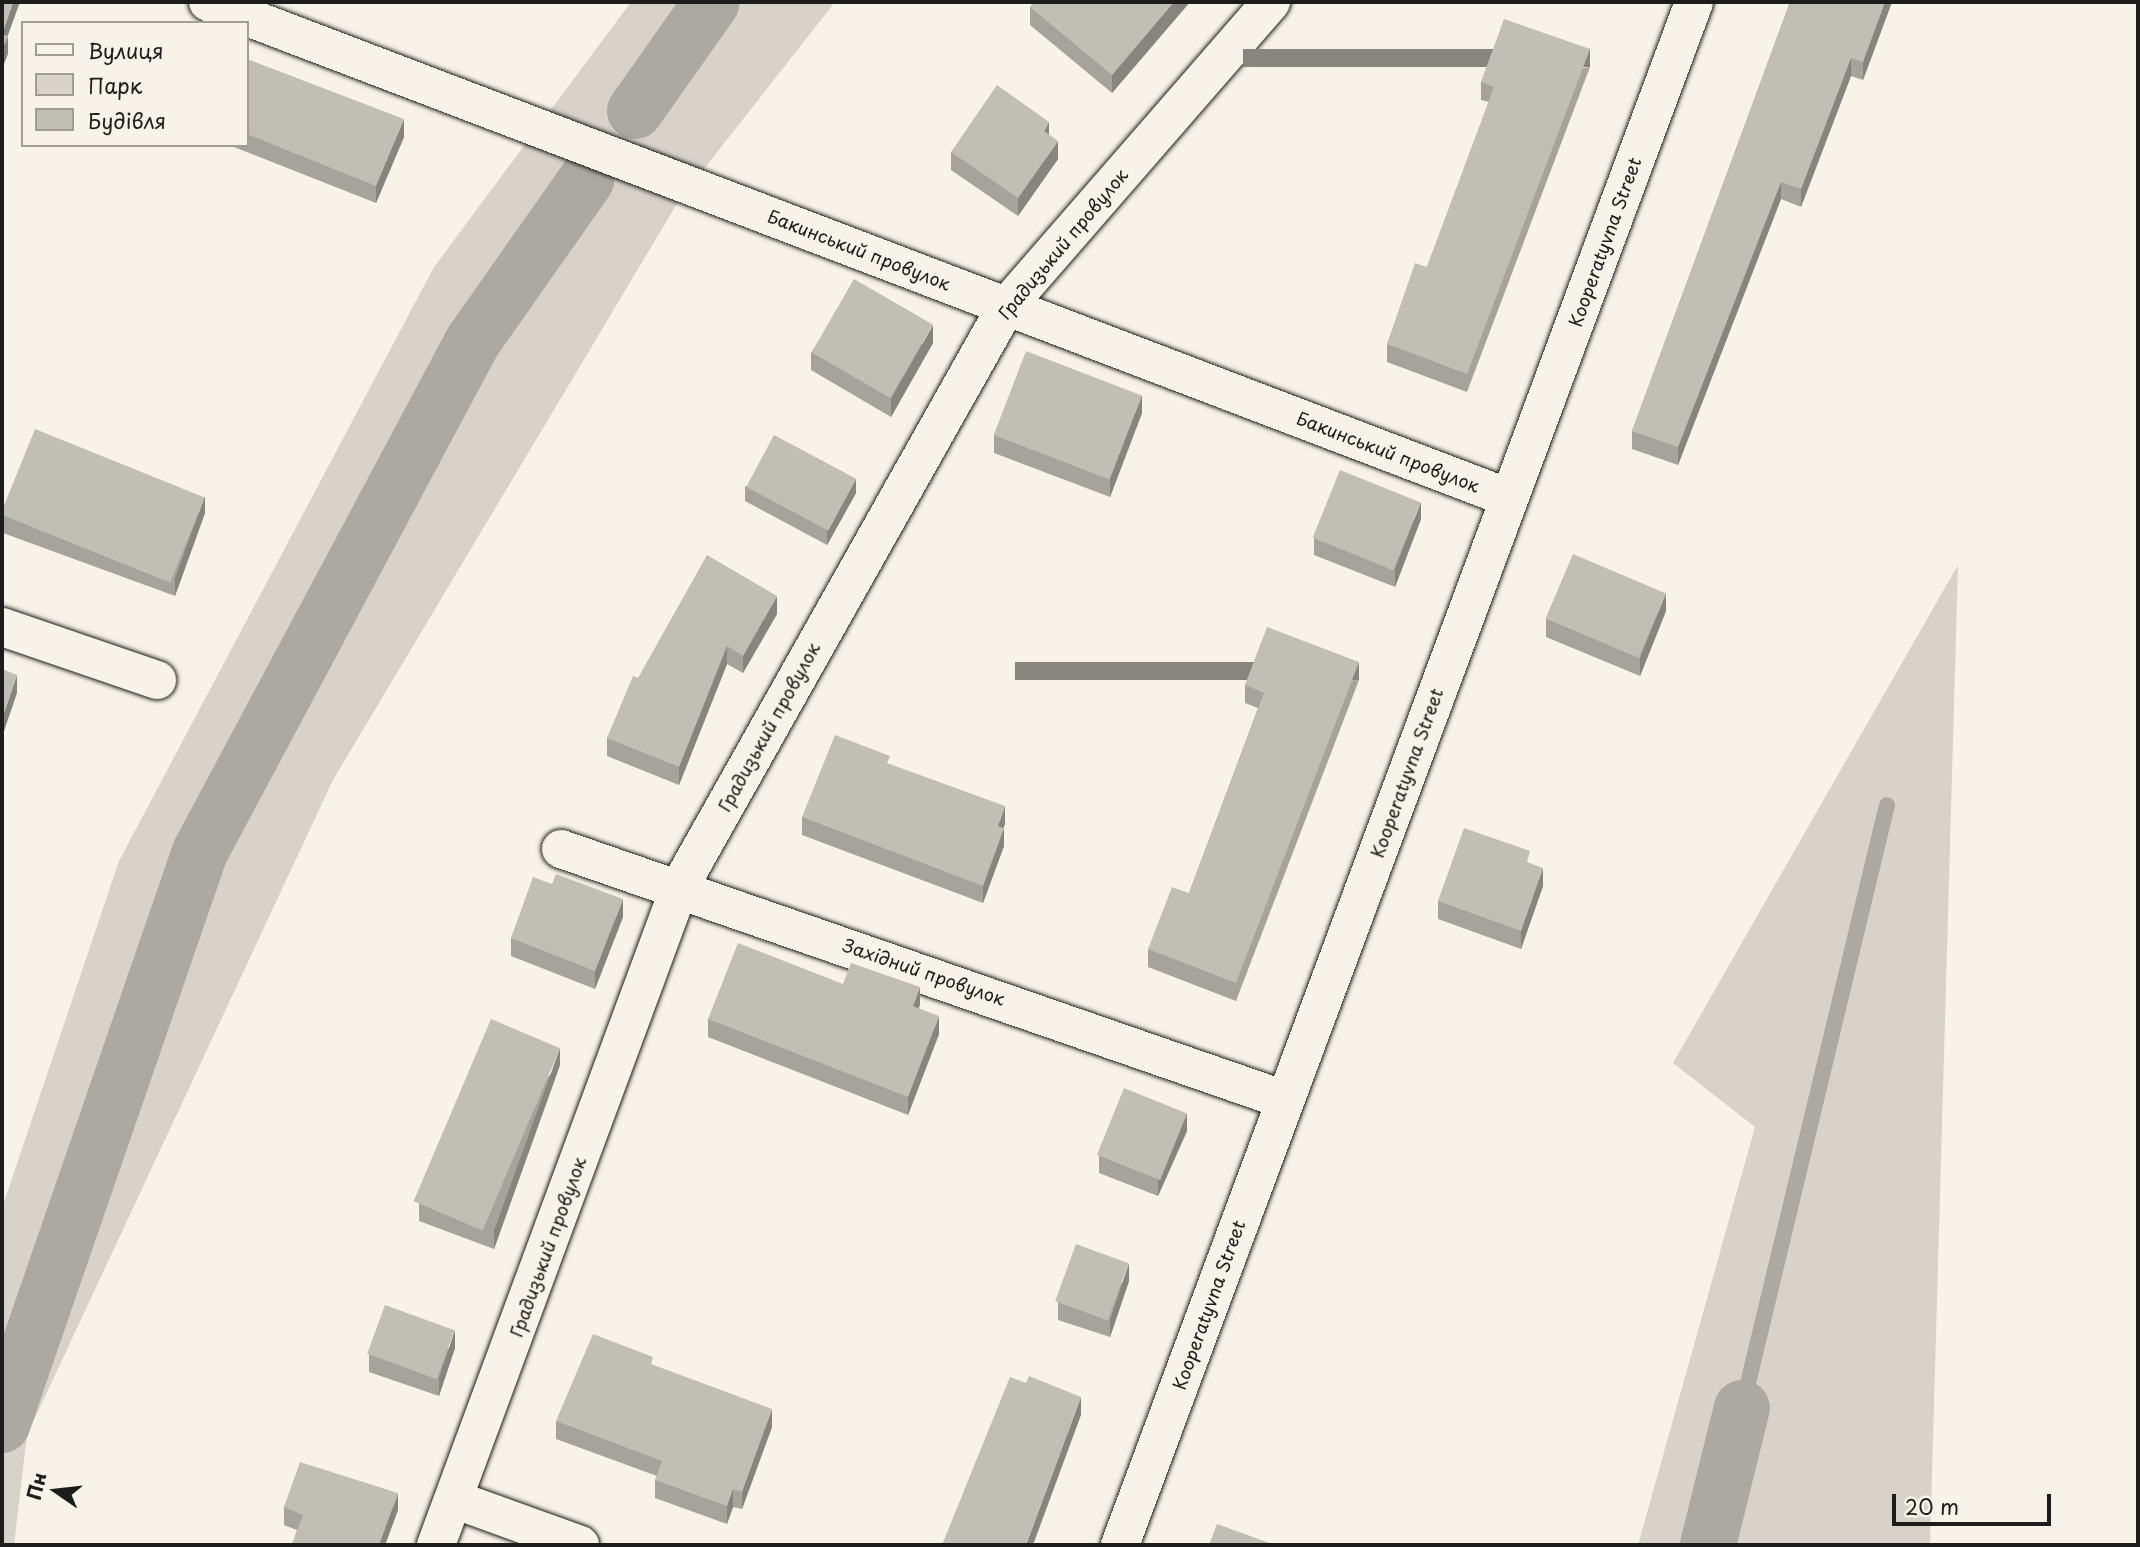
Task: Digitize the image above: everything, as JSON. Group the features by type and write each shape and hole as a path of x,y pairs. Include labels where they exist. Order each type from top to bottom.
{"street":[{"name":"Бакинський провулок","path":"208,2 1509,498"},
{"name":"Градизький провулок","path":"436,1545 456,1500 680,886 1006,307 1271,2"},
{"name":"Kooperatyvna Street","path":"1120,1545 1694,2"},
{"path":"2,627 157,680"},
{"name":"Західний провулок","path":"561,849 680,886 1285,1100"},
{"path":"456,1500 580,1545"}],"green space":[{"path":"631,2 835,2 678,202 333,780 27,1435 14,1545 2,1545 2,1208 119,861 434,267"},
{"path":"1958,565 1930,1545 1638,1545 1755,1127 1673,1063"}],"building":[{"path":"2,2 13,2 2,34"},
{"path":"1034,2 1174,2 1112,75 1030,7"},
{"path":"1790,2 1885,2 1863,62 1851,58 1801,189 1781,182 1678,447 1632,431"},
{"path":"1504,19 1590,49 1467,374 1387,344 1415,263 1427,267 1494,87 1481,82"},
{"path":"2,34 8,36 2,51"},
{"path":"248,59 404,119 376,186 248,134"},
{"path":"997,85 1049,122 1044,131 1058,141 1018,198 951,152"},
{"path":"854,279 933,324 890,398 812,353"},
{"path":"1026,351 1142,395 1110,479 994,435"},
{"path":"35,429 205,498 170,583 2,515"},
{"path":"774,435 856,479 828,531 746,487"},
{"path":"1340,470 1421,503 1393,570 1313,538"},
{"path":"1573,554 1666,593 1639,658 1546,618"},
{"path":"707,555 777,596 743,656 727,646 679,767 607,738 633,676 638,678"},
{"path":"1267,627 1359,662 1236,983 1148,949 1172,887 1189,893 1264,693 1245,685"},
{"path":"2,669 17,675 2,719"},
{"path":"835,735 890,756 887,763 1005,806 998,826 1004,828 983,886 802,817"},
{"path":"1464,828 1530,851 1527,862 1543,868 1521,931 1438,901"},
{"path":"556,874 623,899 595,971 511,938 533,877 552,884"},
{"path":"738,943 843,984 851,963 920,987 913,1006 939,1016 908,1097 708,1019"},
{"path":"491,1019 560,1048 483,1231 414,1201"},
{"path":"1124,1088 1187,1113 1160,1180 1097,1155"},
{"path":"1076,1244 1129,1263 1108,1320 1055,1301"},
{"path":"385,1305 455,1330 437,1379 367,1354"},
{"path":"593,1334 653,1357 651,1364 772,1409 742,1492 733,1489 727,1506 655,1480 662,1461 556,1421"},
{"path":"1029,1376 1081,1397 1026,1545 942,1545 1010,1377 1026,1383"},
{"path":"300,1462 398,1493 379,1545 292,1544 303,1515 284,1507"},
{"path":"1217,1524 1275,1545 1209,1545"}],"waterway":[{"path":"635,111 712,2"},
{"path":"2,1425 200,852 473,341 586,180"},
{"path":"1742,1408 1887,805"},
{"path":"1708,1545 1742,1408"}]}
